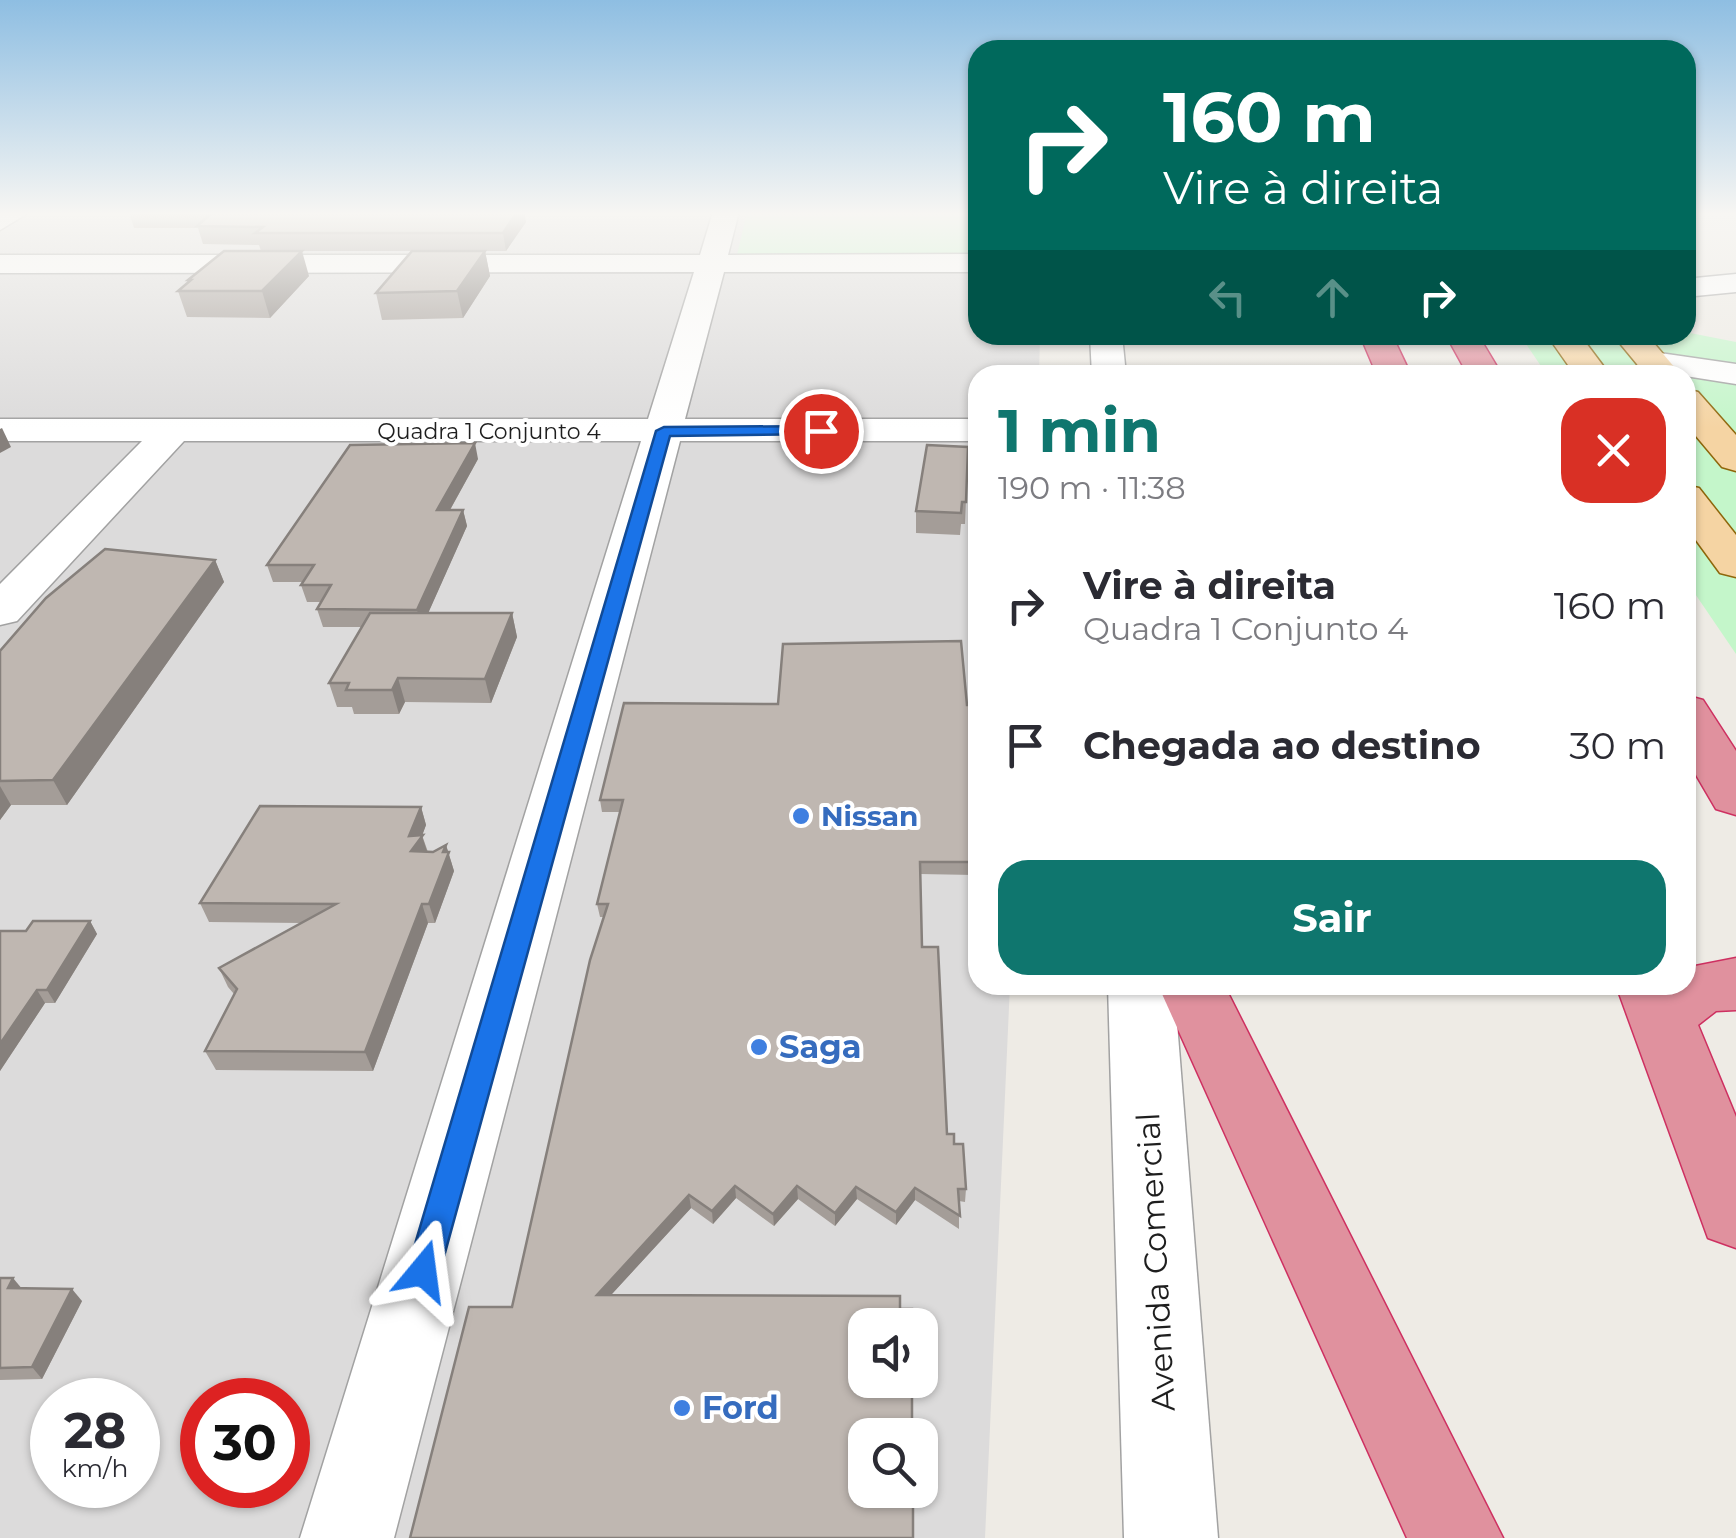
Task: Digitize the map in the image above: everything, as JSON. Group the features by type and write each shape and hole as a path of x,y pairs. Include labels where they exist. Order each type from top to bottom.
{"highway":[{"path":"1696,729 1736,796"},
{"path":"1696,991 1717,984 1736,984"},
{"path":"1196,995 1456,1538"},
{"path":"1682,995 1654,1002 1736,1212"}],"main road":[{"path":"1638,345 1655,365"},
{"path":"1696,413 1736,459"},
{"path":"1696,511 1736,564"}],"street":[{"path":"346,1538 706,284"},
{"path":"1696,287 1728,284"},
{"path":"1696,371 1736,374"},
{"name":"Quadra 1 Conjunto 4","path":"0,430 968,430"},
{"path":"0,611 172,432"},
{"name":"Avenida Comercial","path":"1142,995 1171,1538"}],"shaded area":[{"path":"0,284 968,284 968,345 1040,345 1039,365 968,365 968,995 1010,995 985,1538 0,1538"}],"green space":[{"path":"1696,334 1736,342 1736,654 1696,595 1696,365 1540,365 1527,345 1696,345"}],"building":[{"path":"187,284 269,284 262,291 178,291"},
{"path":"384,284 462,284 457,291 376,293"},
{"path":"475,443 437,510 463,510 417,610 317,609 331,585 301,585 314,565 267,565 350,445"},
{"path":"927,445 968,447 966,502 962,502 961,513 916,511"},
{"path":"105,549 215,560 53,780 0,781 0,651 46,598"},
{"path":"370,613 512,613 485,679 398,678 392,690 346,690 349,683 329,683"},
{"path":"961,641 968,705 968,862 920,862 922,947 938,947 947,1134 954,1134 954,1144 963,1144 966,1189 958,1189 960,1216 915,1188 896,1212 856,1187 835,1213 797,1186 773,1214 735,1186 712,1211 689,1195 597,1295 900,1296 900,1308 848,1308 848,1398 912,1398 912,1418 848,1418 848,1508 913,1508 913,1538 410,1538 469,1307 512,1307 590,960 608,904 597,904 623,800 600,800 624,703 778,704 783,644"},
{"path":"260,806 421,807 409,836 423,835 411,851 433,852 446,845 443,852 449,852 429,904 422,904 365,1052 205,1051 237,989 219,968 336,904 200,903"},
{"path":"33,921 90,921 47,990 37,990 0,1044 0,931 26,931"},
{"path":"0,1278 13,1278 8,1288 72,1289 32,1367 0,1368"}],"place":[{"name":"Nissan","path":"801,816"},
{"name":"Saga","path":"759,1047"},
{"name":"Ford","path":"682,1408"}],"route":[{"path":"423,1271 664,431 821,431"}]}
